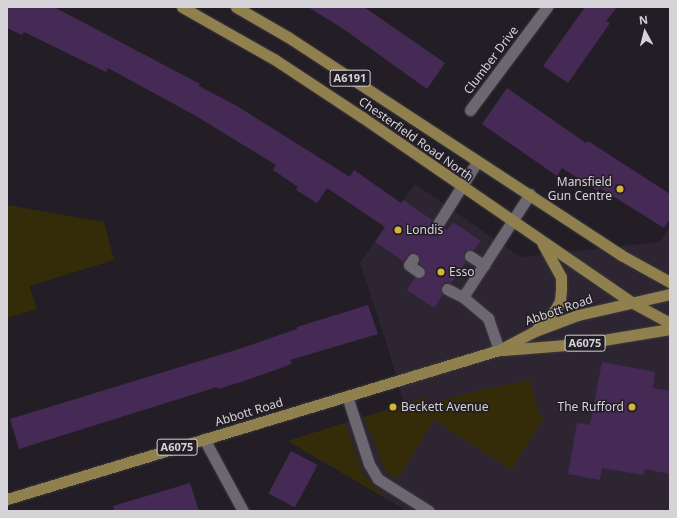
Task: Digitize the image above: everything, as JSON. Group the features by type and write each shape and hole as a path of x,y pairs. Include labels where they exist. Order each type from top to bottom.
{"main road":[{"name":"Chesterfield Road North","path":"182,7 274,59 538,237 631,302"},
{"name":"Chesterfield Road North","path":"236,7 288,37 621,255 670,282"},
{"path":"535,331 555,310 560,301 562,289 561,277 553,258 538,237"},
{"name":"A6075","path":"631,302 670,294"},
{"name":"A6191","path":"631,302 670,323"},
{"name":"Abbott Road","path":"7,499 204,438 499,350 535,331 578,315 631,302"},
{"name":"Abbott Road","path":"499,350 578,344 670,329"}],"street":[{"name":"Clumber Drive","path":"470,110 547,7"},
{"path":"436,227 477,162"},
{"path":"463,296 530,194"},
{"path":"470,256 484,265"},
{"path":"413,259 409,265 419,272"},
{"path":"447,289 463,296 488,318 499,350"},
{"path":"347,396 369,464 378,479 429,511"},
{"path":"204,438 243,511"}],"shaded area":[{"path":"415,184 520,257 660,242 670,226 670,511 407,511 288,441 404,404 389,351 360,263"},
{"path":"7,205 104,222 114,260 29,286 37,309 7,318"},
{"path":"530,380 539,414 544,418 511,470 434,420 400,476 393,477 385,470 364,417 427,397 428,404 484,389"},
{"path":"345,423 364,475 387,499 288,441"}],"building":[{"path":"7,7 54,7 200,84 199,86 237,106 350,177 354,170 401,203 403,200 432,220 429,227 433,233 439,233 444,228 447,230 453,222 481,241 474,250 464,252 466,262 451,283 446,282 441,286 443,295 434,308 407,290 415,278 422,278 426,273 419,263 417,253 410,253 403,261 375,242 385,227 327,188 317,203 296,190 298,187 273,170 276,165 196,116 108,68 106,72 24,32 22,35 7,28"},
{"path":"308,7 364,7 445,63 427,89 342,28"},
{"path":"585,7 617,7 606,21 610,23 568,83 543,66"},
{"path":"507,88 586,143 588,141 670,194 670,219 664,228 600,188 598,191 562,168 557,176 482,124"},
{"path":"368,305 378,334 290,360 292,364 241,382 218,389 217,387 19,449 10,419 239,349 297,329 297,327"},
{"name":"The Rufford","path":"602,362 655,372 653,388 670,391 670,474 645,469 644,475 602,468 600,480 568,474 577,423 590,425"},
{"path":"291,451 317,465 295,507 268,493"},
{"path":"190,483 199,511 114,511 113,506"}],"place":[{"name":"Mansfield Gun Centre","path":"620,189"},
{"name":"Londis","path":"398,230"},
{"name":"Esso","path":"441,272"},
{"name":"Beckett Avenue","path":"393,407"},
{"name":"The Rufford","path":"632,407"}]}
